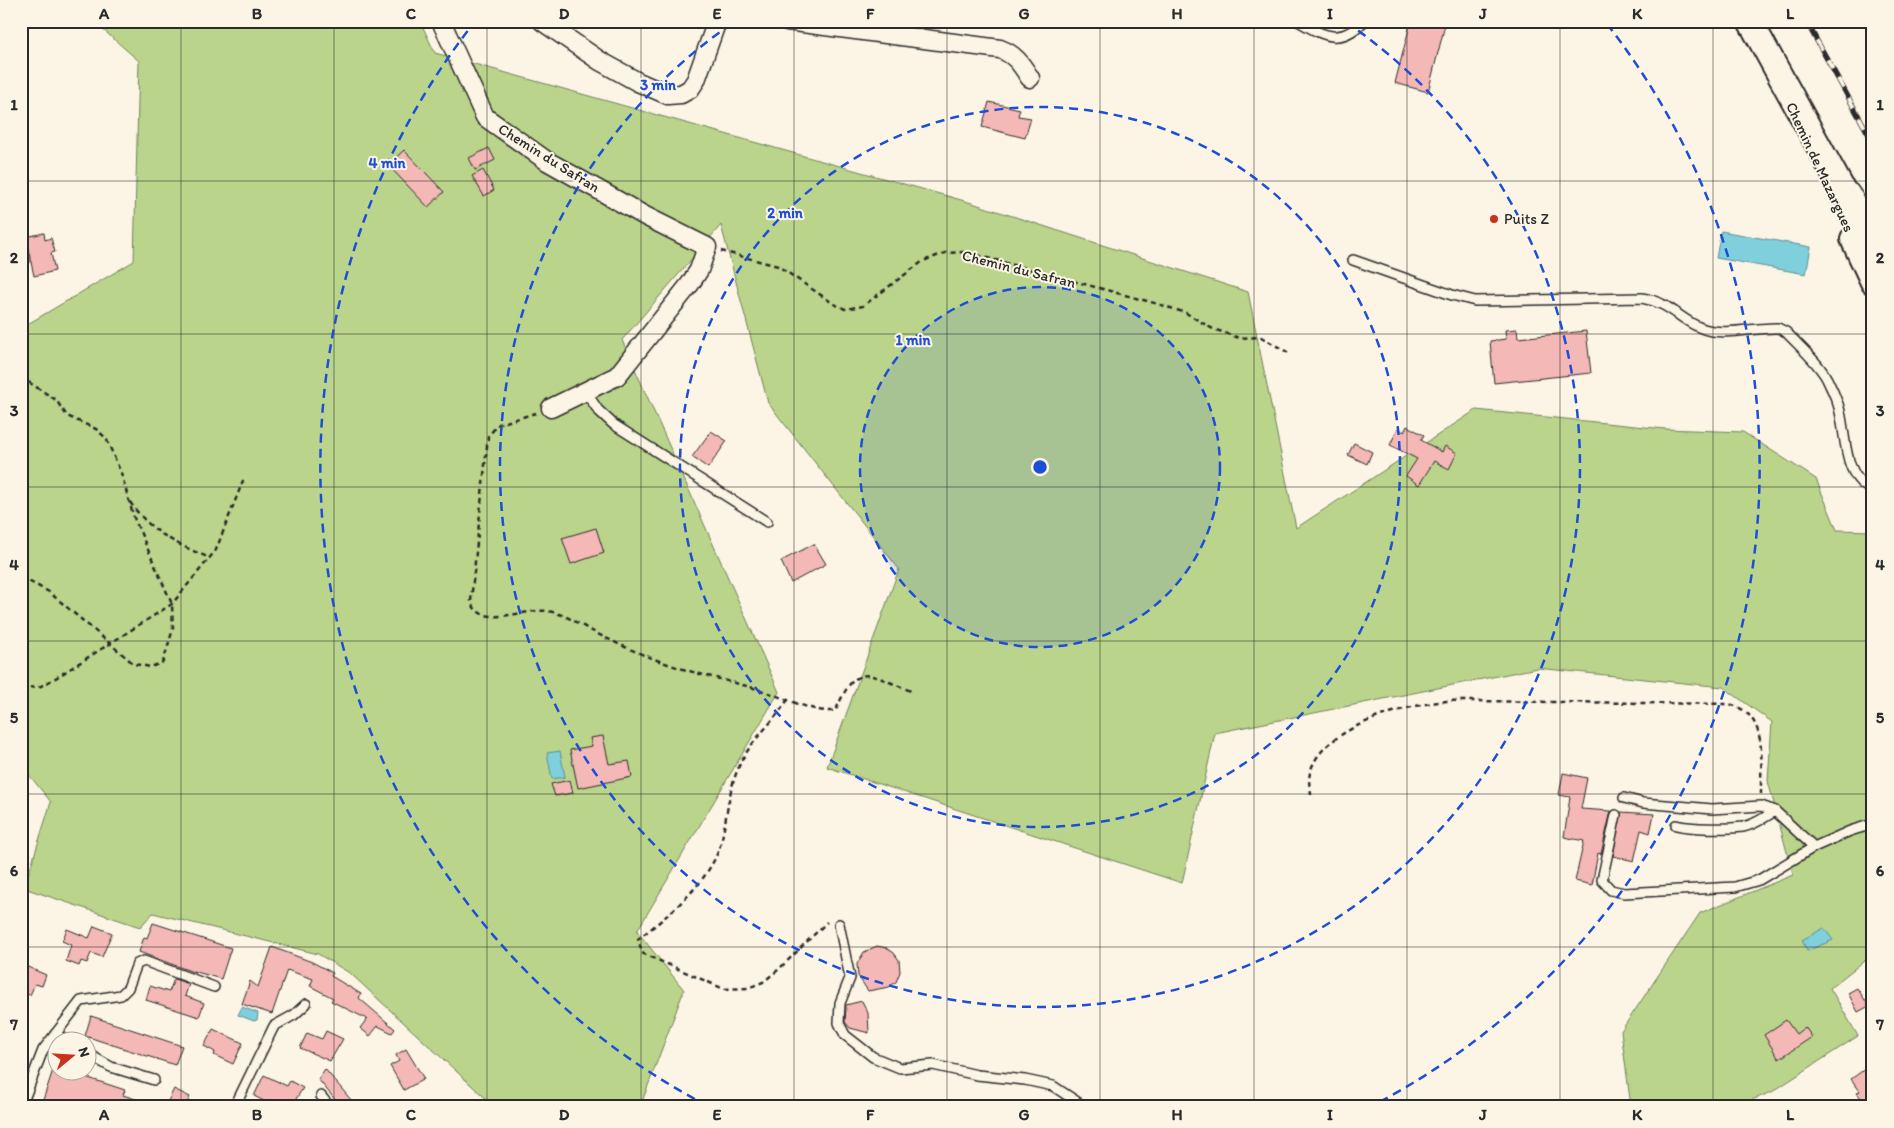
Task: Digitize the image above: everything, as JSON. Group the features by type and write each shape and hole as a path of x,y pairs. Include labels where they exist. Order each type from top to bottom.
{"main road":[{"name":"Chemin de Mazargues","path":"1750,21 1831,168 1873,253"},
{"name":"Chemin de Mazargues","path":"1767,52 1873,282"}],"street":[{"name":"Chemin du Safran","path":"441,21 485,117 547,161 645,216 707,247"},
{"path":"542,21 600,61 638,82 668,95 682,94 690,89 696,80 718,21"},
{"path":"787,21 1000,48 1019,60 1030,78"},
{"path":"551,408 617,376 690,284 699,270 707,247"}],"lane":[{"path":"1298,21 1330,37 1342,36 1356,29 1364,21"},
{"path":"1831,168 1855,192 1873,218"},
{"path":"1353,260 1452,295 1475,301 1642,298 1666,304 1704,329 1712,331 1778,328 1786,332 1826,377 1838,405 1848,456 1855,476 1864,487 1873,490"},
{"path":"586,392 598,410 613,424 767,522"},
{"path":"1624,798 1642,803 1712,809 1761,806 1775,811 1814,847"},
{"path":"1676,825 1695,830 1704,827 1744,827 1759,822 1775,811"},
{"path":"1616,815 1602,880 1611,890 1624,893 1735,887 1759,880 1814,847 1850,831 1873,824"},
{"path":"839,924 850,978 840,1003 839,1023 845,1035 873,1058 900,1068 933,1065 977,1075 1053,1086 1085,1107"},
{"path":"58,1030 81,1001 121,995 128,988 137,964 144,961 214,987"},
{"path":"233,1107 274,1026 294,1015 306,1004"},
{"path":"21,1107 43,1050 48,1043"},
{"path":"98,1060 111,1068 154,1080"},
{"path":"321,1096 330,1107"}],"path":[{"name":"Chemin du Safran","path":"707,247 778,266 834,304 845,309 863,306 923,261 945,253 966,252 1158,304 1186,313 1211,328 1239,338 1261,338 1289,353"},
{"path":"21,376 56,400 67,416 96,429 106,438 134,518 172,604 173,629 163,662 151,667 134,664 49,592 21,577"},
{"path":"551,408 499,424 488,436 471,601 473,609 481,614 493,616 545,611 561,615 639,653 683,669 829,712 836,710 845,687 855,677 871,675 911,691"},
{"path":"21,686 37,688 54,680 172,604 216,550 244,478"},
{"path":"128,499 141,518 167,538 210,558"},
{"path":"788,699 778,717 753,742 741,761 729,793 722,840 714,863 672,912 638,939 638,945 642,953 724,989 748,988 763,982 778,970 832,919 837,917 839,924"},
{"path":"1312,795 1309,779 1318,756 1343,733 1370,719 1439,702 1729,704 1742,707 1752,716 1759,731 1761,806"}],"green space":[{"path":"93,21 420,21 435,53 972,203 1248,292 1296,528 1476,410 1665,429 1743,432 1816,479 1837,530 1873,531 1873,954 1830,988 1858,1036 1772,1092 1734,1107 1631,1107 1621,1031 1700,913 1793,875 1768,781 1772,722 1723,687 1537,668 1215,733 1182,883 827,767 899,569 768,403 721,225 622,340 779,692 637,931 684,990 640,1107 495,1107 351,974 318,954 153,913 140,927 24,888 51,802 21,765 21,328 134,261 139,61"}],"water":[{"path":"1721,231 1811,247 1806,274 1716,258"},
{"path":"560,751 565,777 552,779 547,753"},
{"path":"1824,928 1833,940 1807,951 1802,940"},
{"path":"242,1007 258,1013 257,1020 254,1021 238,1015"}],"building":[{"path":"1411,21 1446,21 1428,92 1395,83"},
{"path":"989,102 1020,109 1018,116 1031,118 1025,138 982,127"},
{"path":"489,148 495,160 475,170 469,158"},
{"path":"404,150 444,192 428,207 388,165"},
{"path":"483,170 494,190 484,196 472,176"},
{"path":"44,233 45,240 51,238 55,252 51,253 55,271 34,276 28,248 21,249 21,238"},
{"path":"1517,329 1518,338 1586,331 1591,373 1494,383 1490,341 1506,339 1505,330"},
{"path":"1407,426 1424,435 1421,440 1442,452 1445,446 1457,453 1449,469 1434,461 1419,485 1406,476 1417,459 1390,445 1398,428 1404,432"},
{"path":"711,431 727,441 708,468 692,457"},
{"path":"1354,443 1372,452 1367,464 1348,455"},
{"path":"596,528 604,553 571,564 562,538"},
{"path":"814,544 826,564 791,583 781,561"},
{"path":"603,736 609,764 629,761 632,777 578,788 570,750 592,746 590,738"},
{"path":"1563,773 1587,778 1581,809 1611,811 1601,854 1598,853 1592,885 1575,881 1584,841 1564,837 1570,797 1559,795"},
{"path":"570,780 573,793 555,796 551,784"},
{"path":"1621,812 1654,814 1650,833 1641,830 1634,861 1613,856"},
{"path":"153,923 231,948 221,979 193,972 139,952 144,937 147,938"},
{"path":"94,926 112,933 102,957 91,953 87,963 81,961 79,966 66,961 71,945 62,941 67,929 89,938"},
{"path":"877,946 887,948 894,953 899,960 900,972 896,982 889,987 868,991 858,976 857,964 864,952"},
{"path":"272,947 312,962 333,973 331,976 361,994 359,998 395,1029 392,1033 378,1026 370,1036 360,1028 367,1019 331,1001 333,998 310,986 313,979 287,970 272,1014 242,1004 250,981 258,987"},
{"path":"21,964 46,975 42,986 35,984 30,995 21,992"},
{"path":"174,979 189,984 185,996 204,1003 199,1017 146,1000 150,986 169,992"},
{"path":"1857,988 1869,1006 1858,1012 1848,993"},
{"path":"862,1001 868,1013 869,1033 850,1028 845,1022 846,1005"},
{"path":"91,1016 182,1046 175,1065 98,1040 98,1030 87,1030"},
{"path":"1786,1020 1796,1034 1805,1027 1812,1037 1779,1059 1764,1035"},
{"path":"213,1029 243,1043 233,1064 214,1055 215,1052 204,1046"},
{"path":"326,1031 343,1039 330,1061 300,1048 307,1033 322,1039"},
{"path":"406,1049 424,1079 404,1090 390,1066 399,1061 396,1055"},
{"path":"325,1069 357,1107 341,1107 318,1079"},
{"path":"1865,1069 1873,1080 1873,1107 1868,1107 1857,1093 1860,1091 1851,1079"},
{"path":"264,1075 287,1086 290,1081 303,1088 291,1107 276,1107 254,1096"},
{"path":"50,1080 94,1080 125,1090 123,1095 151,1104 151,1107 53,1107 42,1103"},
{"path":"174,1089 190,1097 185,1107 165,1107"}],"railway":[{"path":"1806,21 1873,142"}],"place":[{"name":"Puits Z","path":"1494,219"}]}
